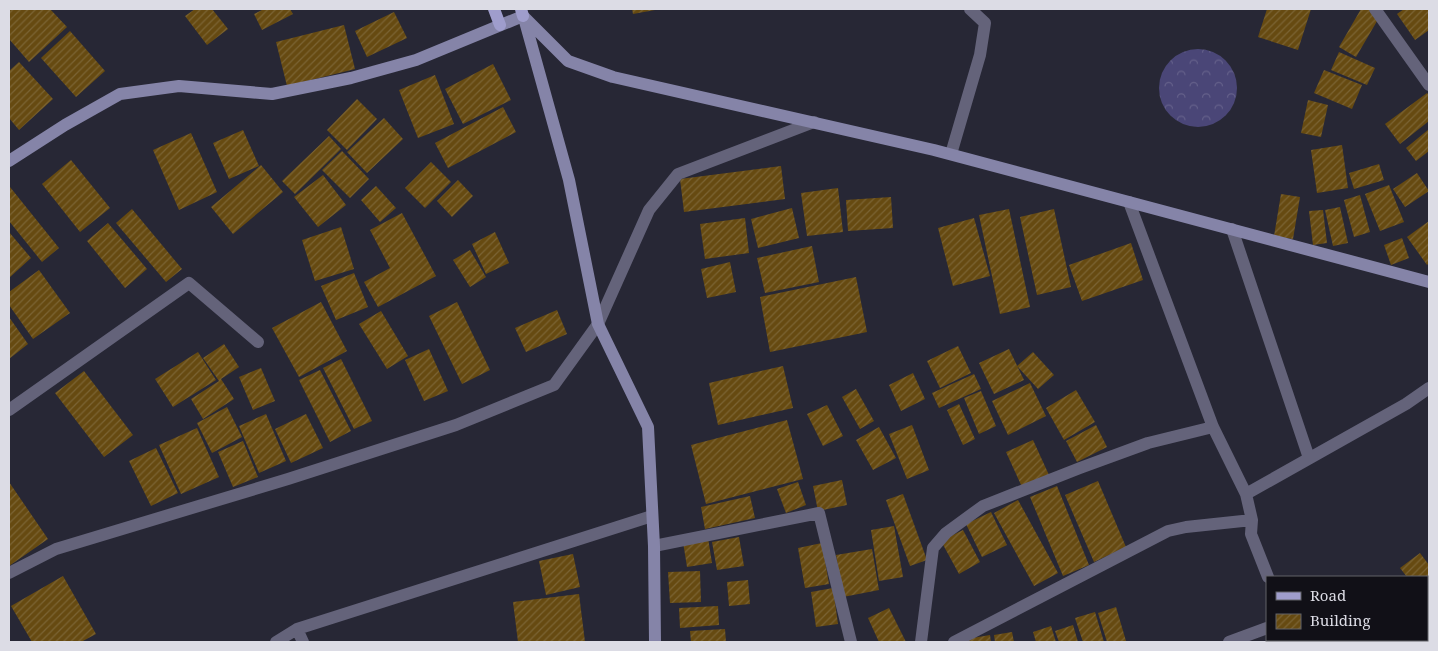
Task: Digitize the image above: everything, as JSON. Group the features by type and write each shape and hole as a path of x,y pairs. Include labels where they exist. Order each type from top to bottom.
{"main road":[{"path":"494,9 500,26"}],"street":[{"path":"970,9 985,23"},
{"path":"950,154 980,55 989,9"},
{"path":"1375,9 1429,85"},
{"path":"9,161 64,125 120,94 179,86 272,94 352,78 407,62 500,26 522,12"},
{"path":"522,12 568,61 613,77 950,154 1429,282"},
{"path":"522,12 569,180 598,324 648,427 654,546 655,642"},
{"path":"9,572 56,549 288,479 456,425 554,385 598,324 649,210 678,174 814,122"},
{"path":"1129,202 1213,427 1246,494 1252,520 1251,534 1268,576"},
{"path":"1232,229 1310,458"},
{"path":"9,410 189,283 258,342"},
{"path":"1246,494 1406,404 1429,388"},
{"path":"920,642 932,548 946,532 983,506 1148,444 1213,427"},
{"path":"654,546 820,513 850,642"},
{"path":"276,642 297,629 652,516"},
{"path":"954,642 1168,531 1186,527 1252,520"},
{"path":"1229,642 1266,628"},
{"path":"297,629 303,642"}],"green space":[{"path":"1198,49 1213,52 1225,61 1234,73 1237,88 1234,103 1225,115 1213,124 1198,127 1183,124 1171,115 1162,103 1159,88 1162,73 1171,61 1183,52"}],"building":[{"path":"10,9 50,9 67,27 29,62 9,39"},
{"path":"195,9 212,9 228,29 207,45 185,16"},
{"path":"264,9 290,9 293,14 262,30 254,14"},
{"path":"632,9 655,9 655,10 633,14"},
{"path":"1267,9 1311,9 1298,50 1258,37"},
{"path":"1361,9 1368,9 1380,16 1356,57 1339,47"},
{"path":"1404,9 1429,9 1429,30 1415,40 1397,14"},
{"path":"394,12 407,38 367,57 355,31"},
{"path":"344,25 355,69 287,86 276,42"},
{"path":"70,31 105,71 76,97 41,58"},
{"path":"1339,52 1375,68 1367,85 1331,70"},
{"path":"19,62 53,99 19,130 9,118 9,71"},
{"path":"493,64 511,100 463,124 445,89"},
{"path":"1324,70 1362,85 1352,109 1314,93"},
{"path":"435,75 454,124 418,138 399,90"},
{"path":"1427,93 1429,95 1429,121 1400,144 1385,124"},
{"path":"357,99 377,119 347,150 327,130"},
{"path":"1308,100 1328,105 1321,137 1301,133"},
{"path":"503,107 516,132 448,168 435,143"},
{"path":"384,118 403,139 367,173 347,152"},
{"path":"1429,129 1429,151 1416,161 1406,148"},
{"path":"243,130 259,166 229,179 213,143"},
{"path":"191,133 217,192 179,210 153,150"},
{"path":"329,136 341,149 295,194 282,181"},
{"path":"1342,145 1348,188 1317,193 1311,150"},
{"path":"342,151 369,179 350,198 322,170"},
{"path":"71,160 110,208 80,232 42,184"},
{"path":"431,162 451,182 425,208 405,188"},
{"path":"1379,164 1384,180 1354,189 1349,173"},
{"path":"261,165 283,192 233,234 211,207"},
{"path":"781,166 785,199 684,212 680,179"},
{"path":"1417,173 1429,191 1405,207 1393,189"},
{"path":"323,175 346,205 318,227 294,197"},
{"path":"458,180 473,196 452,217 437,201"},
{"path":"1389,185 1404,222 1380,231 1365,194"},
{"path":"376,186 396,208 380,222 361,200"},
{"path":"10,187 59,248 42,262 9,221"},
{"path":"838,188 843,232 807,236 801,193"},
{"path":"1281,194 1300,197 1293,239 1274,236"},
{"path":"1360,195 1370,232 1354,237 1344,200"},
{"path":"891,197 893,228 848,231 846,200"},
{"path":"1340,207 1348,243 1333,246 1325,210"},
{"path":"792,208 799,238 758,248 751,219"},
{"path":"132,209 182,269 166,282 116,223"},
{"path":"1009,209 1030,307 1000,314 979,215"},
{"path":"1054,209 1071,287 1037,295 1020,217"},
{"path":"1323,210 1327,243 1313,245 1309,211"},
{"path":"402,213 436,276 378,307 364,282 390,268 370,230"},
{"path":"745,218 749,253 705,259 700,224"},
{"path":"974,218 990,276 953,286 938,228"},
{"path":"1429,221 1429,263 1427,265 1407,237"},
{"path":"108,223 147,269 125,288 87,241"},
{"path":"341,227 354,269 315,281 302,240"},
{"path":"9,232 31,258 9,278"},
{"path":"495,232 509,263 486,274 472,244"},
{"path":"1402,238 1409,258 1391,265 1384,245"},
{"path":"1131,243 1143,280 1082,301 1069,265"},
{"path":"812,246 819,282 765,293 757,258"},
{"path":"470,250 486,277 470,287 453,260"},
{"path":"730,262 736,292 707,298 701,269"},
{"path":"39,270 70,313 33,339 9,305 9,292"},
{"path":"354,273 368,307 336,320 321,286"},
{"path":"856,277 867,332 770,352 760,297"},
{"path":"321,302 347,351 299,377 272,328"},
{"path":"457,302 490,370 462,384 429,316"},
{"path":"557,310 567,334 526,352 515,328"},
{"path":"381,311 408,356 387,369 359,324"},
{"path":"9,317 28,344 9,359"},
{"path":"224,344 239,367 221,379 234,399 203,419 191,399 219,381 203,358"},
{"path":"958,346 971,373 940,388 927,361"},
{"path":"429,349 448,391 424,401 405,360"},
{"path":"1009,349 1024,380 994,394 979,363"},
{"path":"198,352 216,380 173,407 155,379"},
{"path":"1033,352 1054,375 1038,389 1017,366"},
{"path":"341,359 372,421 354,429 323,368"},
{"path":"783,366 793,408 718,425 709,383"},
{"path":"261,368 275,401 253,410 239,377"},
{"path":"320,370 351,431 330,442 299,380"},
{"path":"84,371 133,435 104,457 55,393"},
{"path":"913,373 925,399 901,411 889,385"},
{"path":"974,374 981,389 939,408 932,393"},
{"path":"1030,383 1046,416 1008,435 992,401"},
{"path":"856,389 874,421 860,429 842,397"},
{"path":"1076,390 1095,422 1064,440 1046,408"},
{"path":"981,391 996,426 979,434 964,398"},
{"path":"959,404 975,439 963,445 947,410"},
{"path":"827,405 843,436 823,446 807,414"},
{"path":"227,407 242,437 212,453 197,423"},
{"path":"266,414 286,461 259,473 239,426"},
{"path":"306,414 323,448 291,463 275,429"},
{"path":"787,420 803,479 706,504 691,445"},
{"path":"912,425 929,470 907,479 889,434"},
{"path":"1096,425 1107,447 1077,462 1066,441"},
{"path":"879,427 896,458 873,470 856,440"},
{"path":"197,428 219,477 181,494 159,445"},
{"path":"1033,440 1049,475 1022,487 1006,452"},
{"path":"243,441 258,477 233,487 218,452"},
{"path":"156,448 178,493 151,506 129,461"},
{"path":"842,480 847,505 818,511 813,486"},
{"path":"1098,481 1126,547 1094,562 1065,495"},
{"path":"9,482 48,539 9,566"},
{"path":"798,482 806,505 786,513 777,489"},
{"path":"1057,486 1089,565 1063,576 1030,497"},
{"path":"903,494 927,560 910,566 886,500"},
{"path":"750,496 755,518 705,529 701,507"},
{"path":"1018,500 1058,573 1034,586 994,513"},
{"path":"991,512 1007,545 982,557 966,524"},
{"path":"894,526 903,577 879,581 871,530"},
{"path":"963,530 980,562 959,574 941,541"},
{"path":"739,537 744,566 717,570 712,542"},
{"path":"708,538 712,563 687,567 683,542"},
{"path":"822,543 829,584 805,588 798,548"},
{"path":"872,549 879,590 843,597 836,555"},
{"path":"1420,553 1429,565 1429,606 1428,576 1406,576 1400,568"},
{"path":"573,554 580,587 546,595 539,561"},
{"path":"700,571 701,602 670,603 668,572"},
{"path":"63,576 96,634 81,642 32,642 11,606"},
{"path":"748,580 750,604 729,606 727,582"},
{"path":"833,588 838,624 816,627 811,592"},
{"path":"579,594 585,642 518,642 513,602"},
{"path":"718,606 719,625 680,628 679,608"},
{"path":"1116,607 1126,641 1107,642 1098,613"},
{"path":"889,608 906,642 879,642 868,618"},
{"path":"1095,612 1104,642 1083,642 1075,618"},
{"path":"1073,625 1078,642 1059,642 1055,631"},
{"path":"1051,626 1056,642 1036,642 1033,632"},
{"path":"725,629 726,642 691,642 690,631"},
{"path":"1012,632 1014,642 995,642 994,635"},
{"path":"990,635 991,642 968,642 967,639"},
{"path":"1363,641 1364,642 1331,642"},
{"path":"1369,641 1418,641 1417,642"}]}
